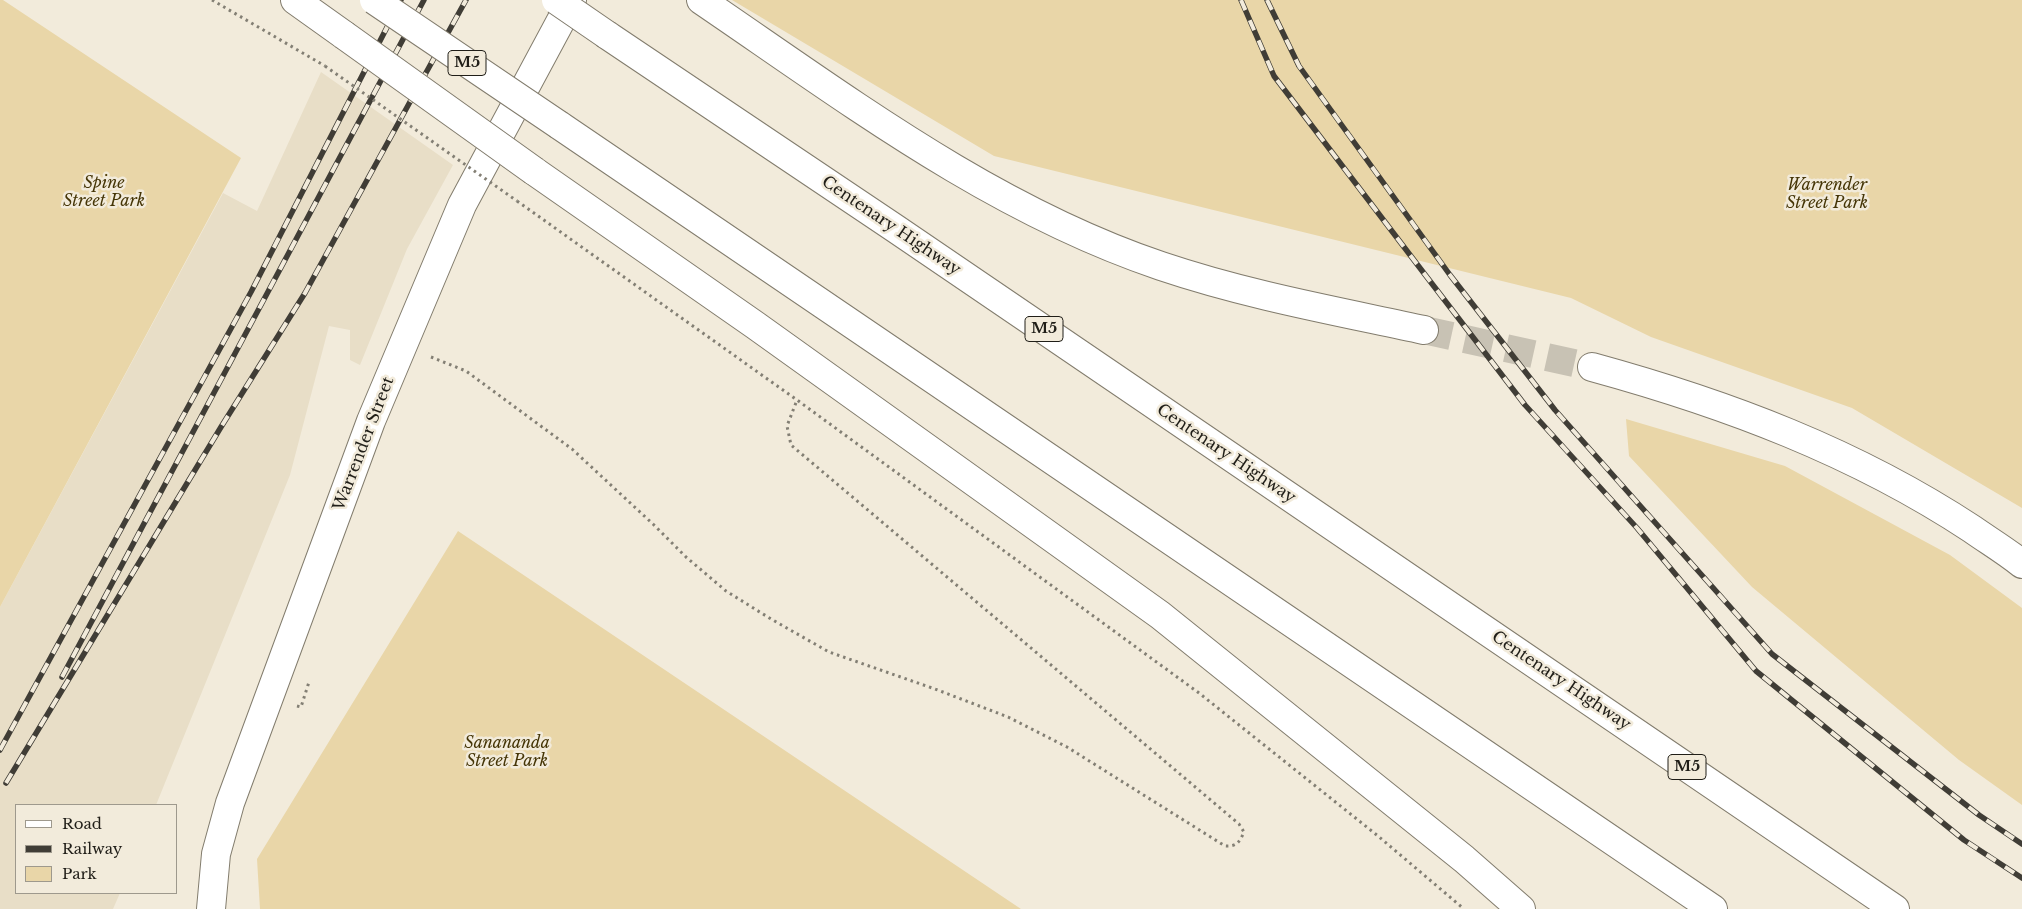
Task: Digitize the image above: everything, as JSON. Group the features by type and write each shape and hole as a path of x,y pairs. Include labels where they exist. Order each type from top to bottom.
{"main road":[{"path":"295,0 534,171 779,342 1160,615 1456,853 1521,909"},
{"name":"M5","path":"374,0 1713,909"},
{"name":"Centenary Highway","path":"556,0 896,228 1895,909"},
{"name":"Warrender Street","path":"211,909 216,854 230,803 371,421 462,205 572,0"},
{"path":"701,0 917,147 993,191 1076,232 1161,266 1253,293 1424,330"},
{"path":"1592,367 1666,387 1744,414 1844,456 1932,503 2022,564"}],"path":[{"path":"212,0 325,66 797,400 1199,693 1378,836 1464,909"},
{"path":"499,195 504,186"},
{"path":"426,355 466,371 541,425 572,449 686,557 720,586 770,619 830,652 1008,717 1067,747 1226,846 1232,847 1240,841 1244,832 1240,824 791,445 787,426 797,400"},
{"path":"291,704 301,707 310,679"}],"shaded area":[{"path":"321,72 453,165 407,249 360,365 350,360 350,330 329,326 290,475 156,804 15,804 15,894 120,894 113,909 0,909 0,607 223,193 257,211"}],"green space":[{"name":"Spine Street Park","path":"0,0 3,0 241,158 0,607"},
{"name":"Warrender Street Park","path":"732,0 2022,0 2022,508 1852,408 1651,337 1571,298 994,156"},
{"path":"1626,419 1785,466 1950,555 2022,608 2022,805 1959,760 1752,587 1629,456"},
{"name":"Sanananda Street Park","path":"458,531 1021,909 260,909 257,859"}],"tunnel":[{"path":"1424,330 1592,367"}],"railway":[{"path":"0,750 251,292 401,0"},
{"path":"62,677 424,0"},
{"path":"6,783 221,427 305,293 466,0"},
{"path":"1241,0 1274,76 1525,405 1637,528 1756,671 1964,840 2022,878"},
{"path":"1267,0 1299,66 1450,275 1555,410 1772,654 1979,815 2022,844"}]}
